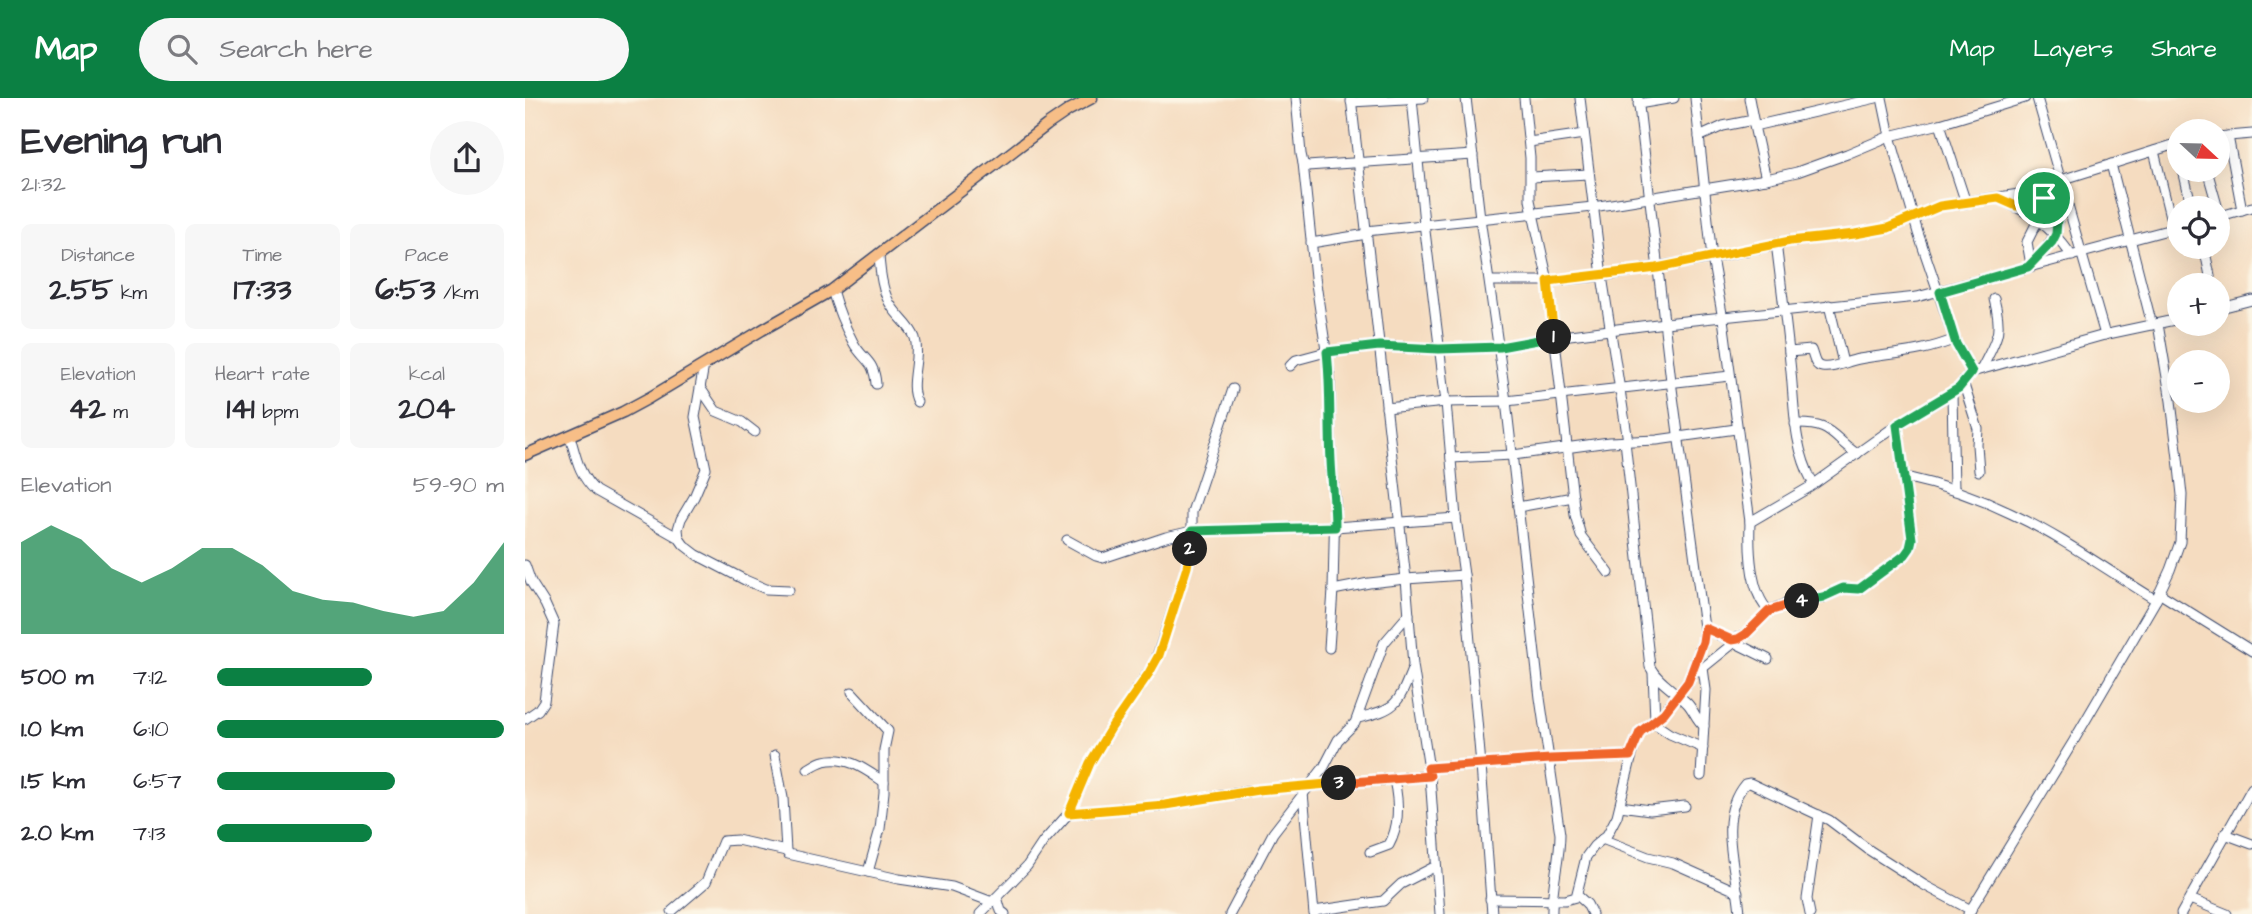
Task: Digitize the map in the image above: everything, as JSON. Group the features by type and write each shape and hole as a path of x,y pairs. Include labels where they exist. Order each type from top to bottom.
{"main road":[{"path":"525,455 632,408 832,290 1047,125 1093,98"}],"street":[{"path":"1296,98 1311,243 1330,377 1335,527 1329,648"},
{"path":"1423,98 1351,100 1406,579 1413,665 1429,772 1440,914"},
{"path":"1466,98 1480,218 1500,347 1539,698 1560,834 1560,854 1551,899 1552,914"},
{"path":"1524,98 1529,142 1530,200 1548,281 1575,515 1581,536 1609,573"},
{"path":"1580,98 1602,276 1621,387 1647,650 1653,673 1654,721 1670,734 1703,748"},
{"path":"1674,98 1638,101 1678,437 1705,628 1703,642 1688,682"},
{"path":"1490,899 1572,899 1577,895 1586,857 1611,830 1620,806 1630,756 1640,732 1654,721 1703,668 1733,641 1746,634 1765,608 1749,551 1750,523 1723,319 1712,258 1695,98"},
{"path":"1749,98 1766,179"},
{"path":"1699,137 1723,126 1754,123 1875,98"},
{"path":"1882,98 1890,136 1914,217 1955,339 1977,370"},
{"path":"1311,243 1424,223 1593,207 1766,179 1822,163 1890,136 2025,98"},
{"path":"2037,98 2077,255 2105,335"},
{"path":"1412,99 1464,575 1482,765 1492,914"},
{"path":"1940,124 1966,203"},
{"path":"1529,142 1584,134"},
{"path":"2230,136 2252,134"},
{"path":"2230,144 2247,209 2230,213"},
{"path":"2016,206 2044,198 2060,186 2111,164 2167,147"},
{"path":"2154,151 2167,196"},
{"path":"1303,163 1307,166 1360,164 1473,155"},
{"path":"1740,914 1732,861 1731,815 1736,796 1745,784 1750,783 1838,826 1869,850 1970,912 2073,742 2170,570 2179,542 2182,495 2171,401 2155,325 2111,164"},
{"path":"1531,177 1589,174"},
{"path":"1490,281 1548,281 1657,268 1776,243 1888,228 1940,206 2060,186"},
{"path":"2030,266 2056,234 2060,186"},
{"path":"1998,198 2038,220 2077,255"},
{"path":"2030,266 2027,242 2038,220"},
{"path":"1290,366 1296,360 1327,352 1379,346 1439,349 1500,347 1665,323 1917,297 2167,230"},
{"path":"1776,243 1799,452 1813,484"},
{"path":"879,255 888,300 914,335 917,352 913,390 917,401"},
{"path":"832,290 842,321 853,342 872,365 876,384"},
{"path":"1750,523 1813,484 1897,425 1952,393 1977,370 1991,350 2000,323 1994,299"},
{"path":"2230,305 2252,300"},
{"path":"1829,305 1843,363"},
{"path":"1977,370 2105,335 2167,322"},
{"path":"1789,352 1811,351 1816,365 1820,367 1926,350 1955,339"},
{"path":"679,538 681,519 706,469 695,417 704,365"},
{"path":"1386,408 1561,396 1730,376"},
{"path":"1963,382 1979,433 1979,471"},
{"path":"701,389 716,411 742,422 755,432"},
{"path":"980,914 1027,866 1069,813 1090,763 1159,655 1187,567 1192,512 1233,389"},
{"path":"1952,393 1954,490"},
{"path":"1795,424 1819,425 1857,454"},
{"path":"1765,608 1823,597 1843,588 1859,589 1905,555 1912,539 1897,425"},
{"path":"1451,458 1657,440 1736,429"},
{"path":"570,436 582,475 596,491 679,538 697,555 734,575 766,589 789,590"},
{"path":"1905,477 1954,490 2013,514 2252,651"},
{"path":"1518,508 1573,497"},
{"path":"1067,540 1103,558 1192,531 1335,527 1456,518"},
{"path":"525,565 528,586 551,615 554,632 544,701 538,710 525,719"},
{"path":"1333,590 1369,583 1464,575"},
{"path":"1230,914 1273,833 1324,767 1338,740 1357,719 1384,643 1409,614"},
{"path":"1755,625 1752,639 1757,653"},
{"path":"1705,628 1768,659"},
{"path":"1357,719 1393,707 1413,665"},
{"path":"1701,776 1706,690 1703,668"},
{"path":"1653,673 1686,702 1704,726"},
{"path":"852,692 888,731 884,750 880,829 867,872"},
{"path":"775,755 783,798 786,851"},
{"path":"1069,813 1165,805 1309,784 1394,780 1482,765 1630,756"},
{"path":"808,769 823,761 846,761 859,765 884,782"},
{"path":"1370,852 1389,845 1396,828 1394,780"},
{"path":"2181,914 2252,788"},
{"path":"1303,793 1314,912 1383,901 1401,884 1437,866"},
{"path":"1620,806 1650,810 1685,806"},
{"path":"1810,914 1807,899 1819,815"},
{"path":"2225,834 2252,844"},
{"path":"1602,839 1647,857 1673,863 1738,892"},
{"path":"672,911 706,882 723,841 737,840 786,851 792,856 957,888 994,900 1005,914"},
{"path":"1577,895 1587,904 1592,914"},
{"path":"2190,899 2227,914"}],"route":[{"path":"2056,191 2056,234 2052,242 2028,267 1940,292 1956,344 1972,372 1959,388 1897,425 1912,539 1905,555 1859,589 1843,588 1823,597 1789,603 1770,610 1738,639 1732,640 1705,628 1703,642 1688,682 1664,713 1640,732 1630,756 1428,768 1430,776 1309,784 1165,805 1069,813 1090,763 1159,655 1187,567 1192,531 1335,527 1327,352 1379,346 1439,349 1500,347 1555,337 1548,281 1657,268 1755,247 1888,228 1940,206 1998,198 2016,206 2044,198 2056,191"}]}
